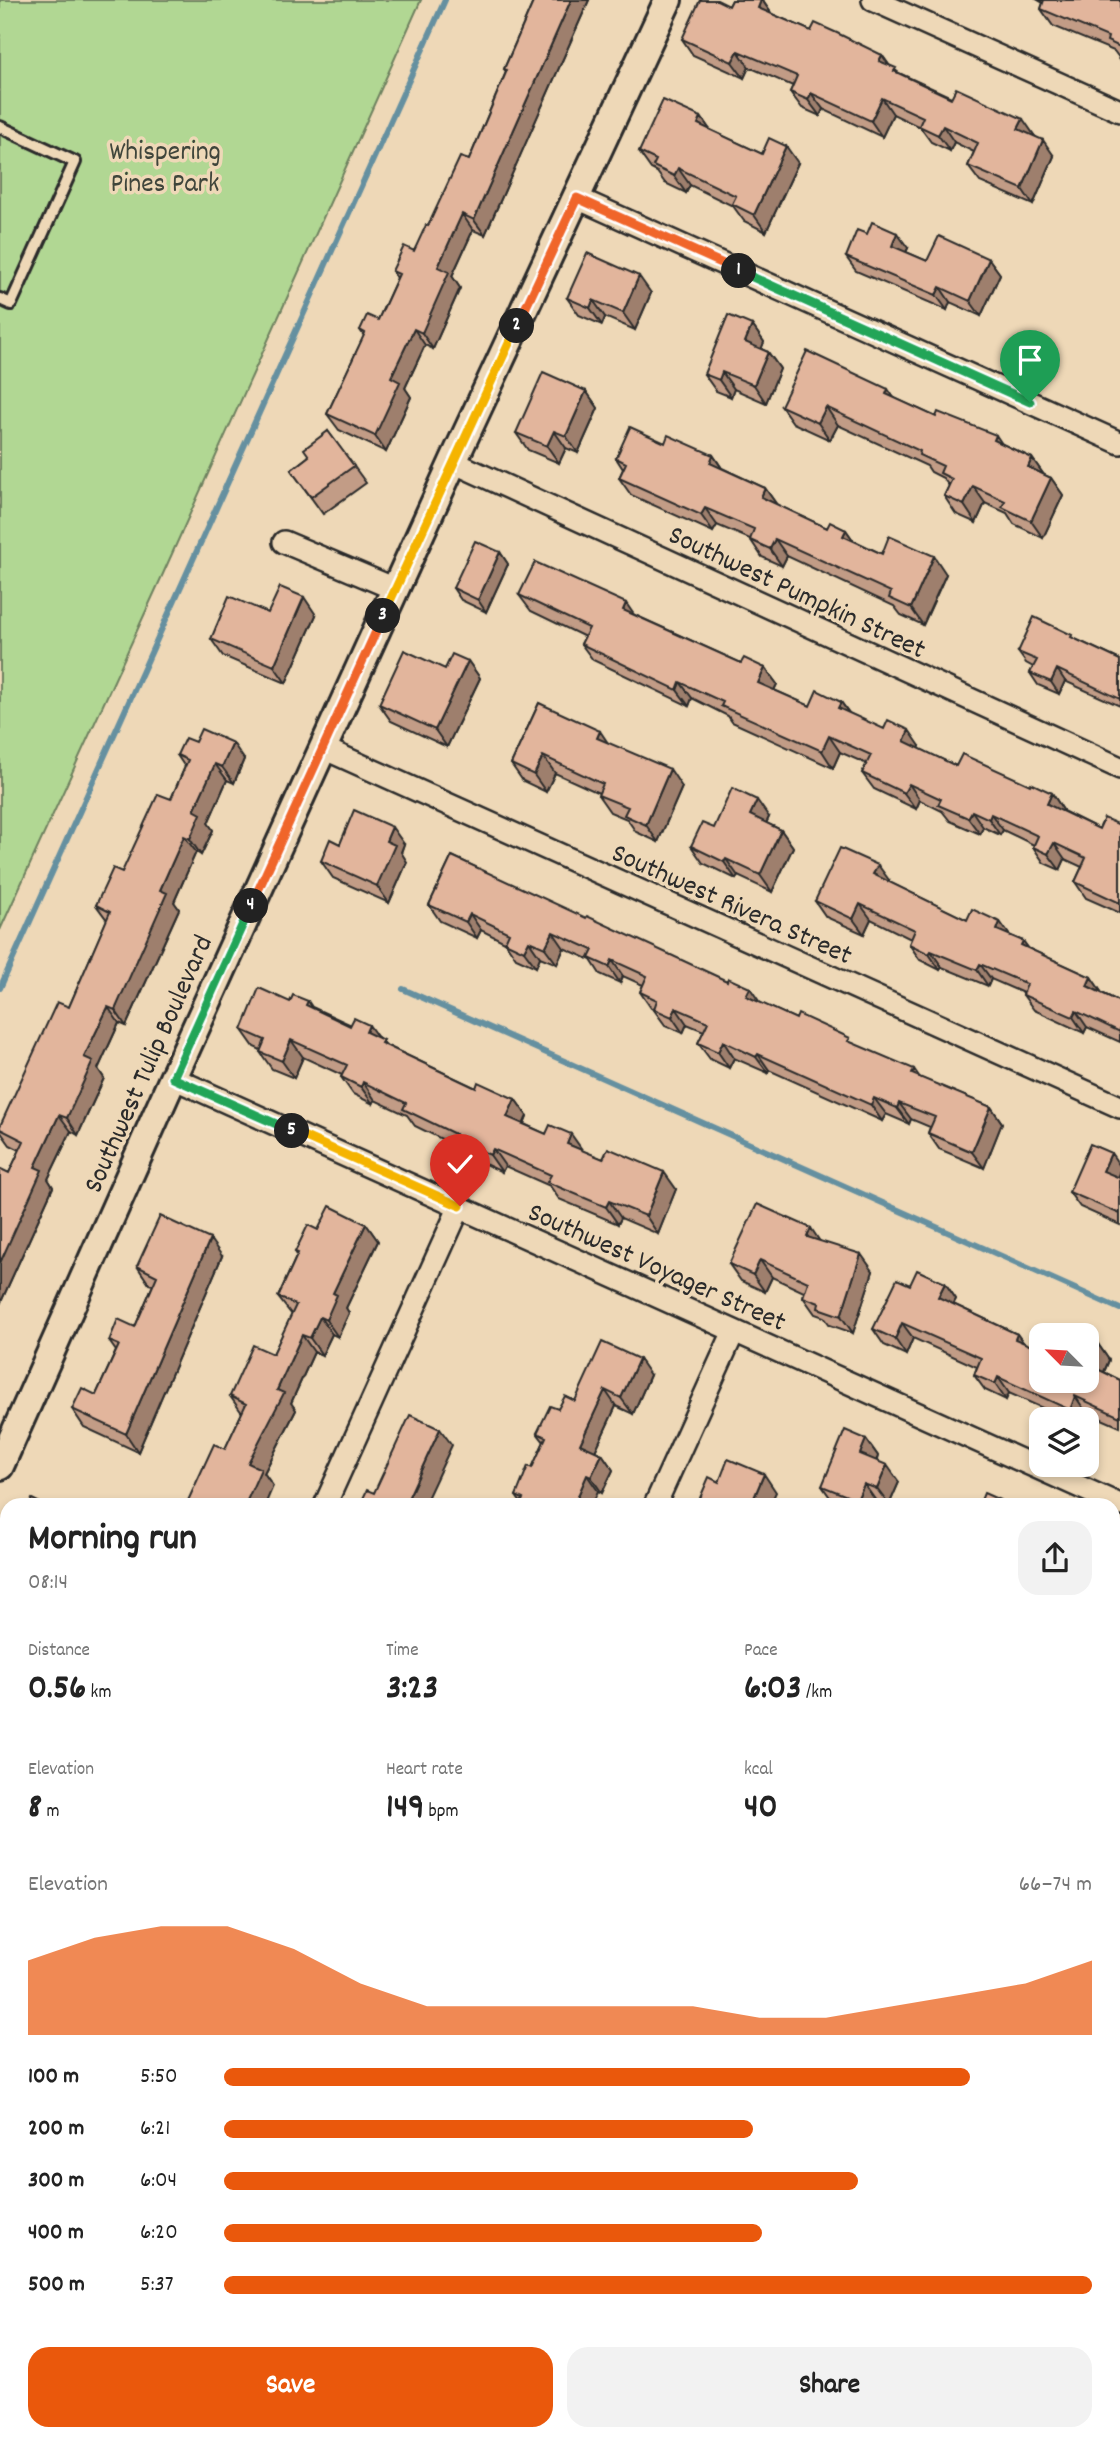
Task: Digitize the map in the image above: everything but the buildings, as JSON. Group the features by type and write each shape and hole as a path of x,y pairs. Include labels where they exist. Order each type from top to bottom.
{"street":[{"name":"Southwest Tulip Boulevard","path":"0,1466 395,589 667,0"},
{"path":"873,0 1120,111"},
{"path":"577,198 1120,443"},
{"name":"Southwest Pumpkin Street","path":"453,462 1120,768"},
{"path":"285,542 395,589"},
{"name":"Southwest Rivera Street","path":"323,748 1120,1107"},
{"name":"Southwest Voyager Street","path":"173,1078 1104,1498"},
{"path":"328,1498 460,1206"},
{"path":"658,1498 734,1331"}],"lane":[{"path":"0,127 75,162 10,304 0,299"}],"green space":[{"name":"Whispering Pines Park","path":"0,0 421,0 0,930"}],"waterway":[{"path":"0,988 445,0"},
{"path":"403,989 1120,1309"}],"route":[{"path":"460,1206 173,1078 453,462 577,198 1030,402"}]}
